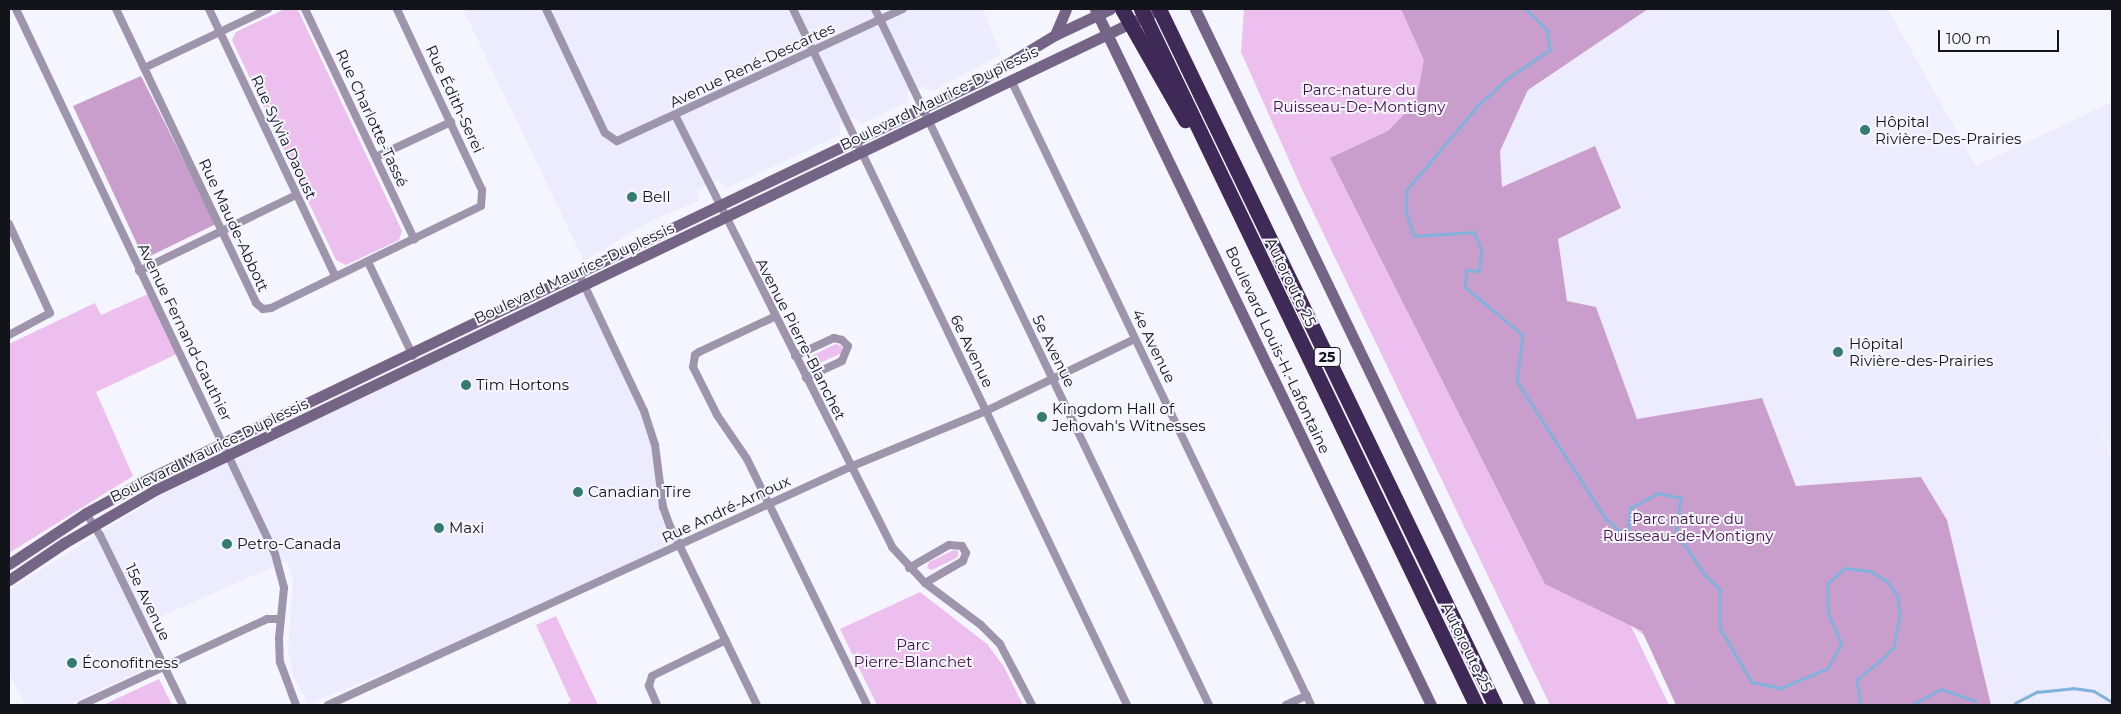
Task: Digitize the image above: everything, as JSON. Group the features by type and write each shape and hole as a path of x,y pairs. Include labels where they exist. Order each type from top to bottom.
{"highway":[{"path":"1122,9 1162,85 1218,171"},
{"name":"Autoroute 25","path":"1140,9 1476,705"},
{"name":"Autoroute 25","path":"1160,9 1495,705"}],"street":[{"name":"Avenue Fernand-Gauthier","path":"16,9 280,566 284,588 280,662 296,705"},
{"name":"Rue Maude-Abbott","path":"116,9 256,303 263,309 271,308 476,210 483,201"},
{"name":"Rue Sylvia Daoust","path":"209,9 296,196 336,276"},
{"path":"144,68 268,9"},
{"name":"Rue Charlotte-Tassé","path":"305,9 414,239"},
{"name":"Rue Édith-Serei","path":"398,9 482,190 483,201"},
{"name":"Avenue René-Descartes","path":"546,9 605,133 612,140 623,140 676,117 903,9"},
{"name":"6e Avenue","path":"794,9 1127,705"},
{"name":"5e Avenue","path":"875,9 1209,705"},
{"path":"1055,35 1066,9"},
{"name":"Boulevard Maurice-Duplessis","path":"9,564 86,513 148,479 979,81 1096,12 1110,9"},
{"name":"Boulevard Maurice-Duplessis","path":"9,580 93,525 228,455 1160,9"},
{"path":"1195,9 1530,705"},
{"name":"Boulevard Louis-H.-Lafontaine","path":"1096,12 1431,705"},
{"name":"4e Avenue","path":"1011,80 1311,705"},
{"name":"Avenue Pierre-Blanchet","path":"676,117 774,317 892,547 909,568 925,583 980,625 1000,644 1032,705"},
{"path":"376,157 451,122"},
{"path":"139,270 296,196"},
{"path":"9,224 46,303 48,315 9,335"},
{"path":"368,262 418,364"},
{"path":"578,272 644,412 655,445 664,506 680,546 757,705"},
{"path":"774,317 699,352 692,361 717,415 743,452 867,705"},
{"path":"795,356 834,338 842,340 848,346 842,361 806,378"},
{"name":"Rue André-Arnoux","path":"328,705 850,467 986,411 1135,338"},
{"name":"15e Avenue","path":"86,513 182,705"},
{"path":"909,568 949,545 962,546 966,553 963,561 925,583"},
{"path":"81,705 267,619 281,619"},
{"path":"657,705 649,686 652,676 726,640"},
{"path":"1286,705 1307,695"}],"shaded area":[{"path":"463,9 983,9 1001,55 930,92 922,86 907,91 908,102 861,124 853,116 839,123 840,135 727,188 719,180 697,190 700,200 651,221 584,261"},
{"name":"Hôpital Rivière-des-Prairies","path":"1648,9 1888,9 1976,166 2112,102 2112,455 2083,395 2112,458 2112,705 1991,705 1947,520 1921,477 1796,486 1761,398 1637,419 1596,307 1567,301 1558,239 1594,146 1502,188 1500,151 1528,90"},
{"path":"584,284 651,433 660,486 680,546 536,611 308,704 293,675 288,653 293,578 287,561 139,626 156,664 67,705 26,705 9,673 9,590 159,496"}],"green space":[{"path":"285,9 296,9 299,12 402,231 399,240 346,265 336,260 232,40 236,32"},
{"name":"Parc-nature du Ruisseau-De-Montigny","path":"1244,9 1449,9 1469,125 1644,635 1631,626 1669,705 1550,705 1301,187 1241,52"},
{"name":"Parc nature du Ruisseau-de-Montigny","path":"1401,9 1648,9 1528,90 1500,151 1502,187 1595,146 1621,208 1558,239 1567,301 1596,307 1637,419 1762,398 1796,486 1921,477 1947,520 1991,705 1676,705 1642,631 1545,584 1330,158 1388,131 1416,102 1424,60"},
{"path":"141,76 216,224 144,259 73,106"},
{"path":"148,294 177,354 96,392 133,476 9,553 9,344 95,303 101,315"},
{"path":"836,344 842,346 842,353 815,365 813,355"},
{"path":"954,550 958,551 958,557 932,570 927,568 929,562"},
{"name":"Parc Pierre-Blanchet","path":"920,592 987,644 1004,667 1023,705 877,705 840,629"},
{"path":"556,616 598,705 565,705 571,701 536,625"},
{"path":"159,679 172,705 103,705"}],"waterway":[{"path":"1526,9 1547,30 1550,50 1506,80 1480,104 1407,190 1406,210 1414,236 1474,232 1482,251 1479,272 1467,270 1465,287 1523,335 1517,381 1607,520 1627,537 1630,508 1658,493 1681,498 1676,532 1705,575 1720,589 1720,628 1752,682 1781,688 1828,668 1841,644 1828,613 1827,584 1845,568 1870,571 1887,581 1898,596 1900,616 1894,647 1884,658 1857,680 1861,705"},
{"path":"2015,703 2037,692 2073,688 2094,691 2112,702"},
{"path":"1912,705 1941,689 1975,701"}],"place":[{"name":"Hôpital Rivière-Des-Prairies","path":"1865,130"},
{"name":"Bell","path":"632,197"},
{"name":"Hôpital Rivière-des-Prairies","path":"1838,352"},
{"name":"Tim Hortons","path":"466,385"},
{"name":"Kingdom Hall of Jehovah's Witnesses","path":"1042,417"},
{"name":"Canadian Tire","path":"578,492"},
{"name":"Maxi","path":"439,528"},
{"name":"Petro-Canada","path":"227,544"},
{"name":"Éconofitness","path":"72,663"}]}
